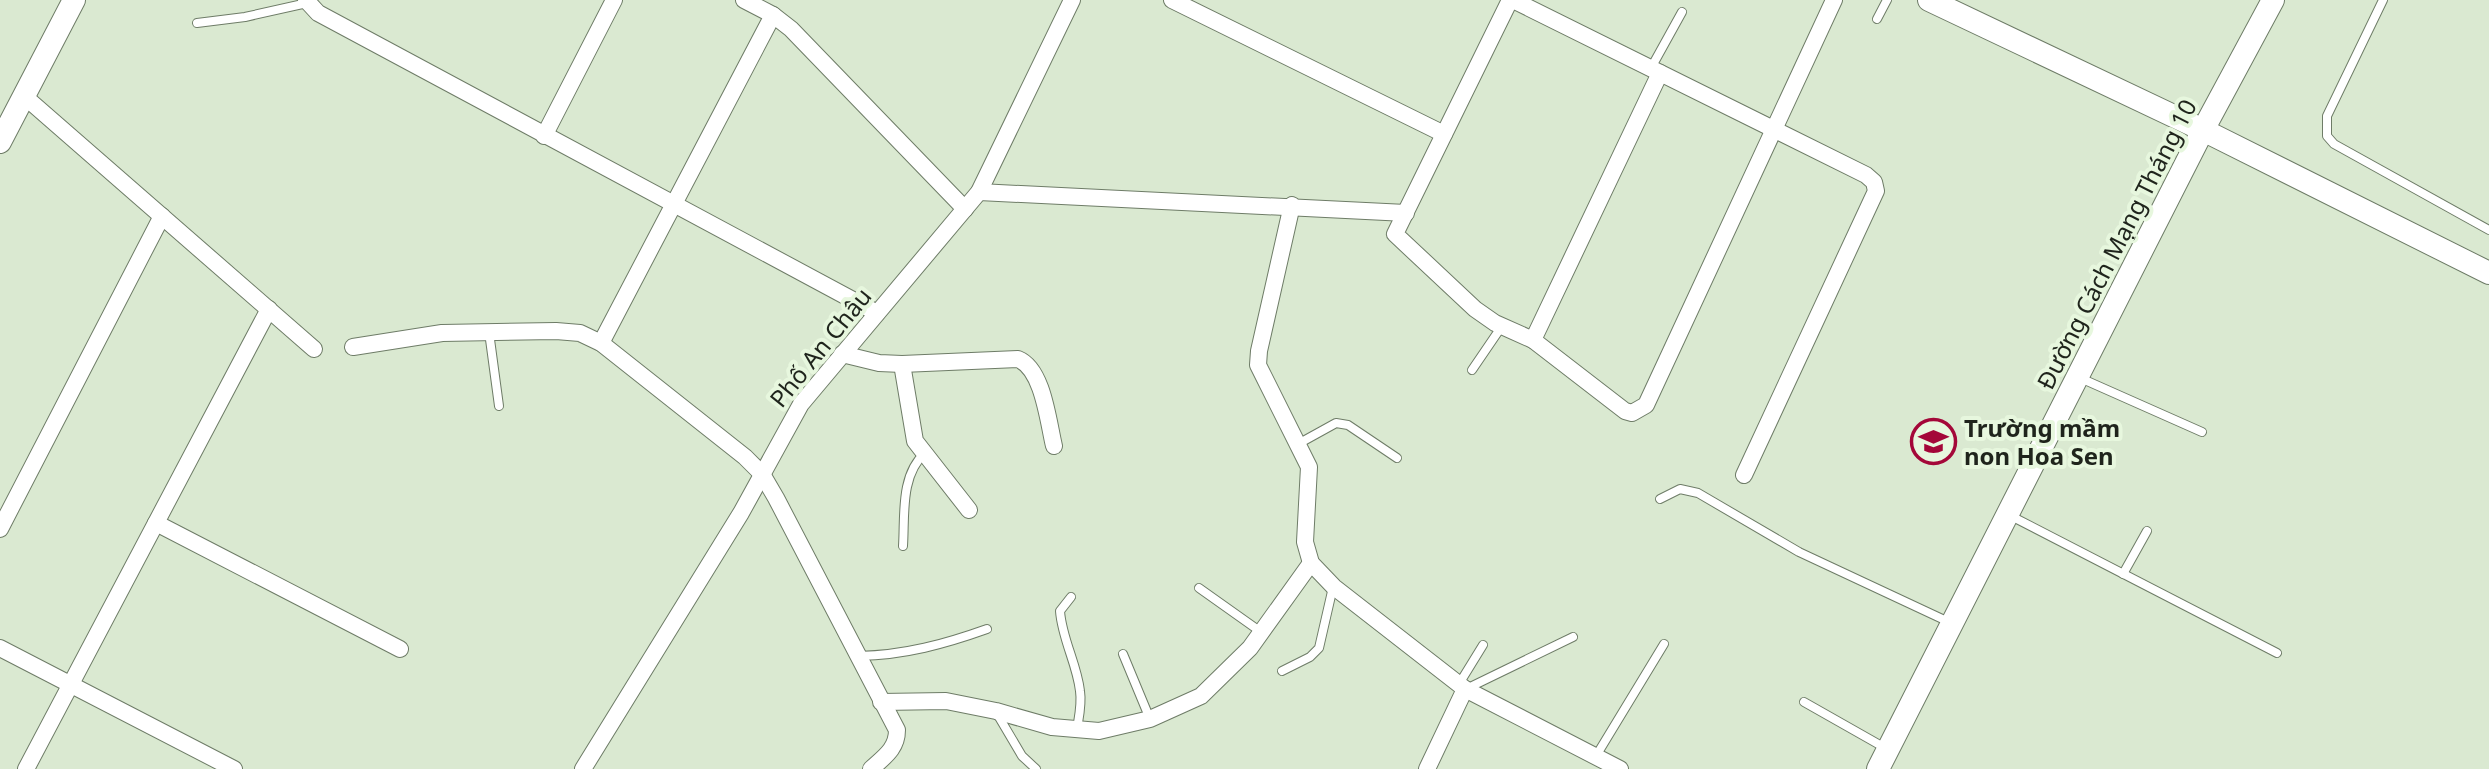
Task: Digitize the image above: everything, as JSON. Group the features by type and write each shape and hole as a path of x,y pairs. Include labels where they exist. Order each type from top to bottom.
{"main road":[{"path":"0,142 74,0"},
{"path":"1929,0 2203,130 2489,273"},
{"name":"Đường Cách Mạng Tháng 10","path":"1882,759 2203,130 2273,0"}],"street":[{"path":"544,136 614,0"},
{"path":"744,0 773,15 791,29 965,209"},
{"name":"Phố An Châu","path":"583,769 741,513 801,404 979,192 1072,0"},
{"path":"1172,0 1444,134"},
{"path":"1744,475 1876,191 1874,182 1866,175 1774,129 1656,70 1511,0 1395,234 1465,301 1502,326 1533,340 1625,411 1632,413 1641,409 1646,405 1774,129 1834,0"},
{"path":"307,2 318,13 877,313"},
{"path":"601,343 773,15"},
{"path":"1533,340 1656,70"},
{"path":"24,96 314,349"},
{"path":"979,192 1406,213"},
{"path":"1292,205 1258,365 1309,467 1304,522 1311,563 1334,587 1462,687 1620,769"},
{"path":"0,529 162,216"},
{"path":"26,769 269,309"},
{"path":"353,347 442,333 580,333 601,343 762,474 897,730 893,749 871,769"},
{"path":"842,354 879,363 902,364 1018,359 1027,363 1037,379 1054,446"},
{"path":"902,364 915,441 969,510"},
{"path":"156,523 400,649"},
{"path":"881,702 946,701 1052,727 1099,731 1150,719 1201,696 1250,648 1311,563"},
{"path":"0,648 234,769"},
{"path":"1427,769 1462,687"}],"lane":[{"path":"1877,19 1887,0"},
{"path":"2383,0 2327,116 2327,136 2334,144 2489,230"},
{"path":"197,23 245,17 307,2"},
{"path":"1656,70 1682,12"},
{"path":"1472,370 1502,326"},
{"path":"489,332 499,406"},
{"path":"2077,377 2202,432"},
{"path":"1298,444 1336,423 1342,423 1397,458"},
{"path":"903,546 908,477 916,461 925,453"},
{"path":"1660,499 1680,489 1698,493 1799,552 1952,623"},
{"path":"2007,514 2277,653"},
{"path":"2123,574 2147,531"},
{"path":"1282,671 1310,657 1319,648 1334,587"},
{"path":"1199,588 1261,632"},
{"path":"1071,597 1060,611 1061,625 1080,688 1077,729"},
{"path":"857,656 890,655 944,645 987,629"},
{"path":"1462,687 1573,637"},
{"path":"1595,756 1664,644"},
{"path":"1462,687 1483,645"},
{"path":"1123,654 1150,719"},
{"path":"1804,702 1882,759"},
{"path":"996,711 1022,756 1036,769"}],"place":[{"name":"Trường mầm non Hoa Sen","path":"1933,441"}]}
